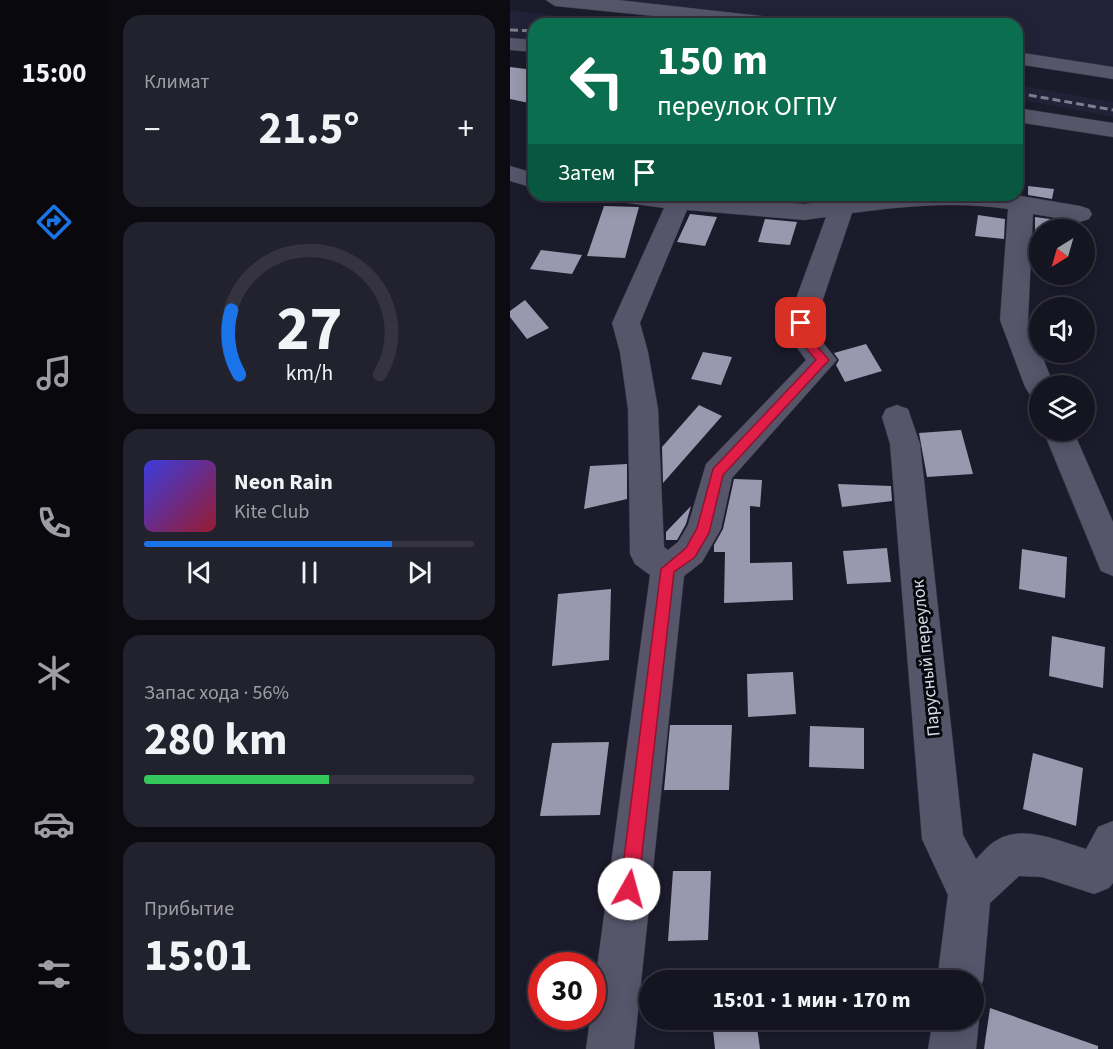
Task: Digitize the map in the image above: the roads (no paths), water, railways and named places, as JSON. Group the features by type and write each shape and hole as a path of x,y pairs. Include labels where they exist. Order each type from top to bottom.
{"street":[{"path":"555,0 731,18"},
{"path":"510,44 528,46"},
{"path":"1023,58 1113,73"},
{"path":"1023,117 1113,130"},
{"path":"510,173 528,179"},
{"path":"610,1049 668,569 690,552 704,529 717,473 823,360 803,337 801,323 835,230 842,201 804,212 662,201"},
{"path":"1009,201 1080,214"},
{"path":"668,569 647,554 645,407 635,352 626,323 678,203"},
{"path":"1021,203 1016,249 1014,320 1035,375"},
{"name":"Парусный переулок","path":"897,417 905,444 943,839 970,893"},
{"path":"1063,441 1113,561"},
{"path":"961,970 970,893 1011,855 1042,856 1094,873 1111,851 1113,842"},
{"path":"952,1049 955,1030"}],"railway":[{"path":"510,30 528,31"},
{"path":"1023,94 1113,110"}]}
